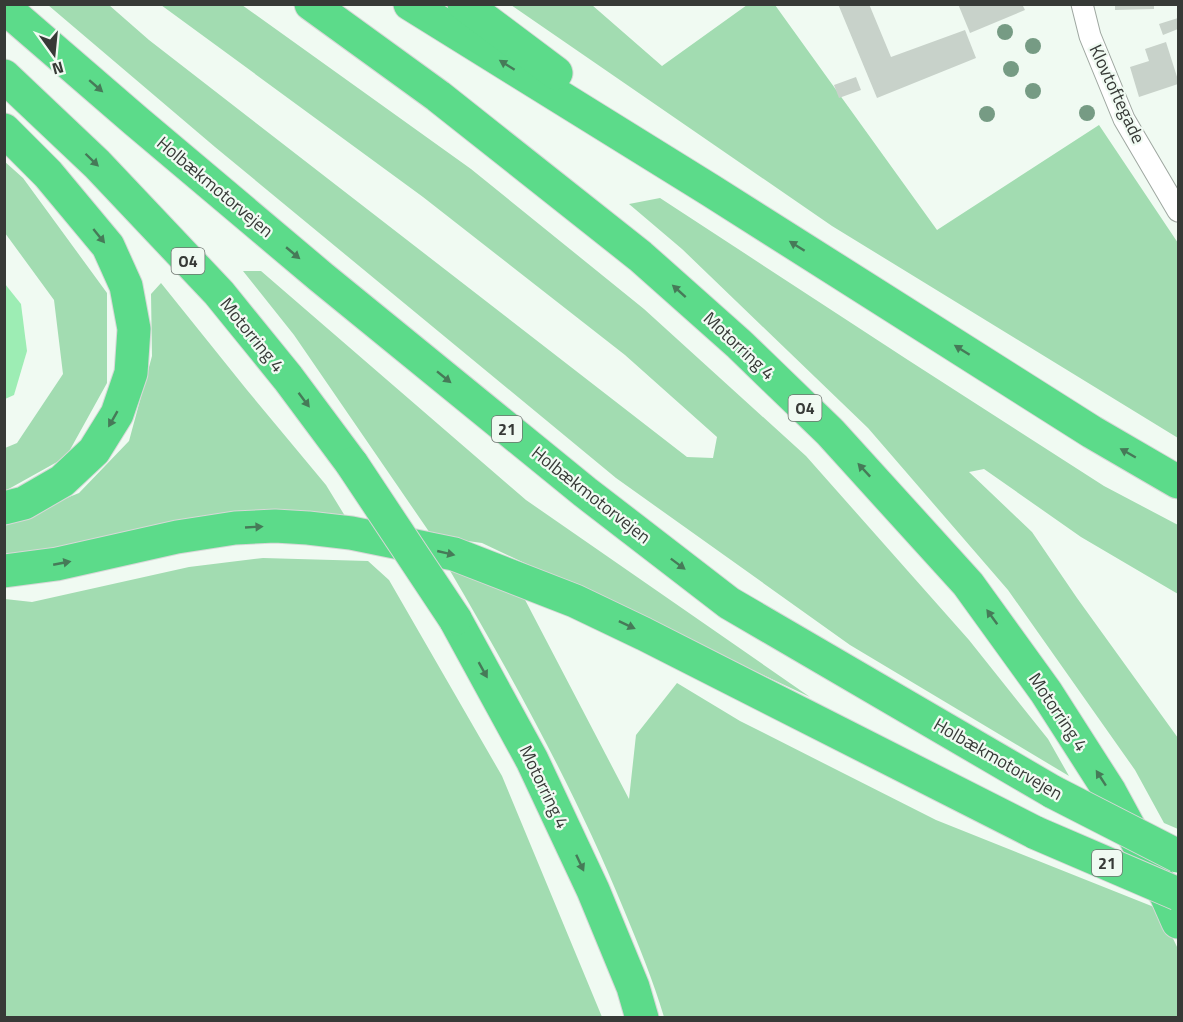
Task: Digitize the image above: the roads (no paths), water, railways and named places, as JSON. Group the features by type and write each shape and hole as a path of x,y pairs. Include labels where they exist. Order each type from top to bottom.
{"highway":[{"name":"Motorring 4","path":"311,4 438,96 640,256 739,344 830,432 968,584 1046,692 1110,792 1179,922"},
{"path":"410,4 710,190 1092,432 1179,482"},
{"path":"464,4 710,190"},
{"name":"Holbækmotorvejen","path":"4,7 321,278 585,492 729,603 1053,792 1179,856"},
{"name":"Motorring 4","path":"4,76 97,164 219,293 288,378 351,464 454,619 532,760 593,890 633,987 642,1017"},
{"path":"4,130 48,174 108,246 126,286 134,329 131,373 117,414 94,451 62,481 24,502 4,508"},
{"name":"21","path":"4,572 77,560 177,537 235,528 275,526 351,533 454,554 575,602 644,634 1036,832 1179,894"}],"street":[{"name":"Klovtoftegade","path":"1082,4 1090,36 1124,118 1179,211"}]}
